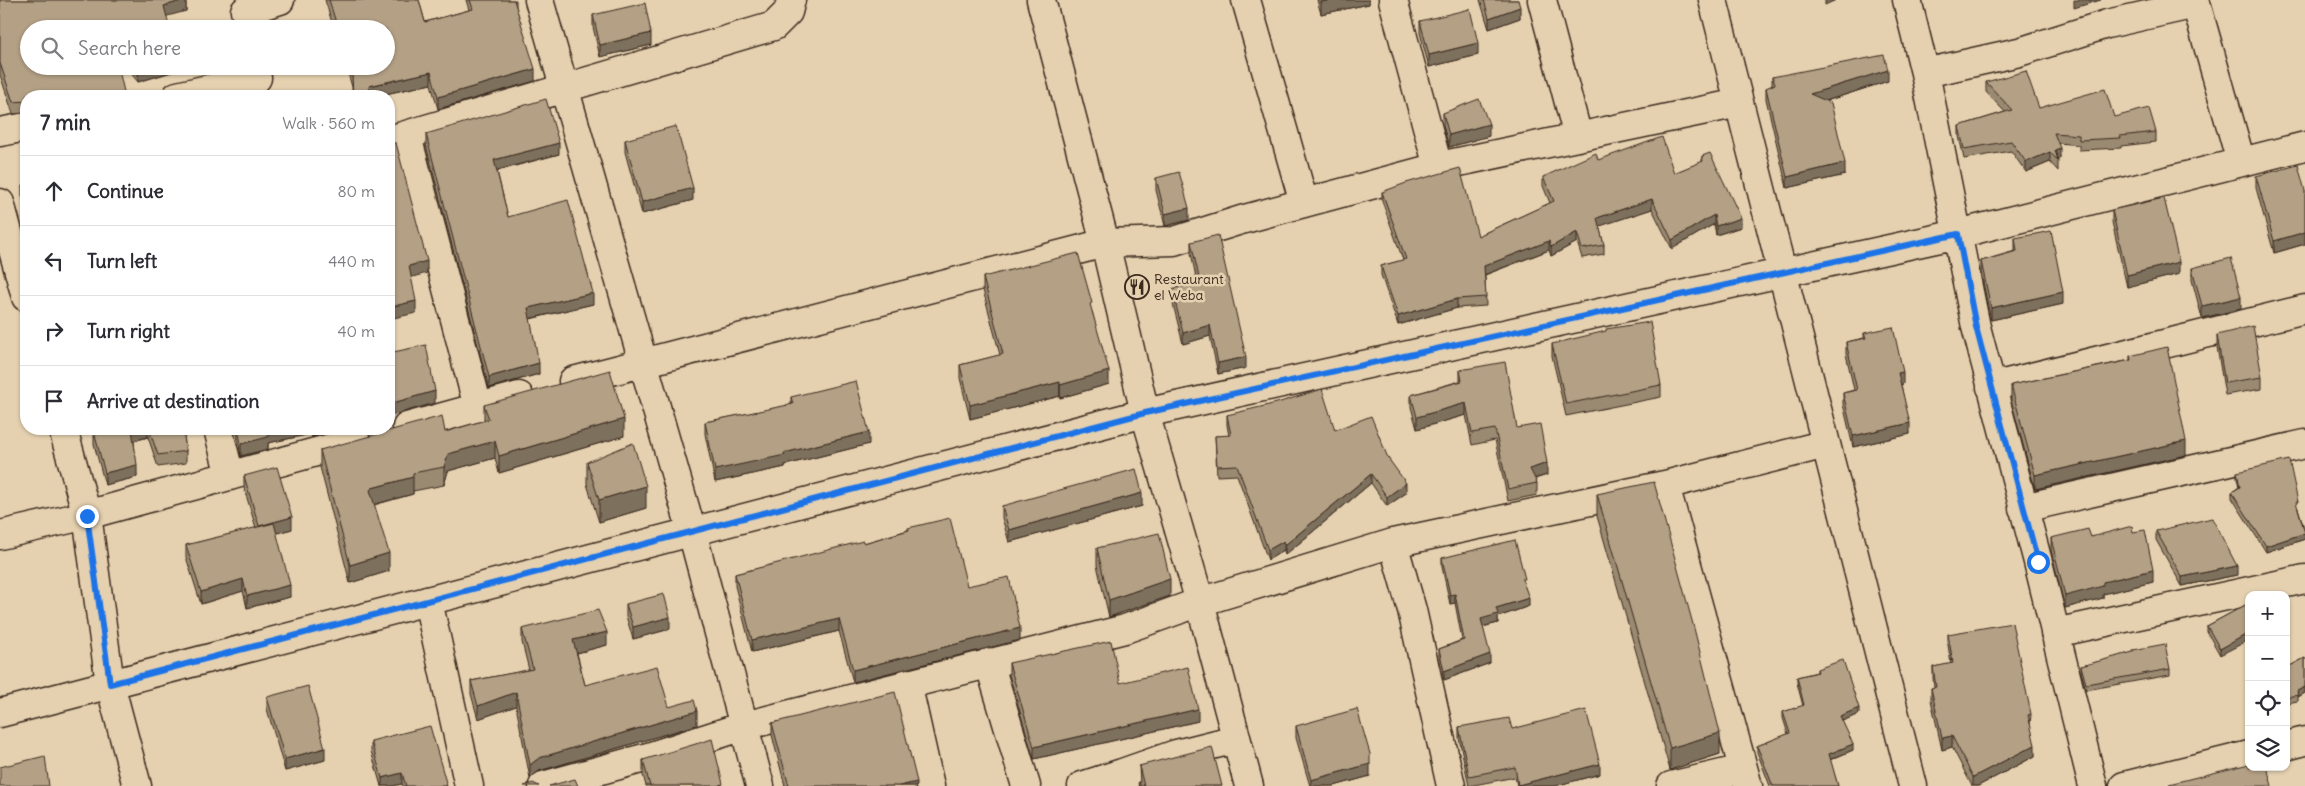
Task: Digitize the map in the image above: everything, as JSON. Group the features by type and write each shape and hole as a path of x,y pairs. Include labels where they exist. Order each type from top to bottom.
{"street":[{"path":"245,13 280,0"},
{"path":"539,0 692,532 760,786"},
{"path":"478,408 398,138 774,26 788,12 790,0"},
{"path":"1041,0 1105,243 1145,413 1200,602 1249,786"},
{"path":"1246,0 1304,203"},
{"path":"1393,0 1438,167"},
{"path":"1542,0 1578,137"},
{"path":"1713,0 1913,786"},
{"path":"1906,0 1925,73 1976,327 2056,633 2093,786"},
{"path":"1925,73 2019,52 2107,24 2196,2 2241,162"},
{"path":"207,90 258,80"},
{"path":"395,430 643,362 1105,243 1174,241 1304,203 1438,167 1739,103"},
{"path":"0,132 20,128"},
{"path":"0,713 1145,413 1958,234 2305,146"},
{"path":"0,203 4,230 20,279"},
{"path":"1991,387 2305,309"},
{"path":"65,435 87,516 110,684 137,786"},
{"path":"220,435 230,476"},
{"path":"0,535 87,516 230,476 347,436 364,435"},
{"path":"543,786 590,780 648,757 744,726 989,662 1125,629 1200,602 1393,543 1665,485 1826,444"},
{"path":"2023,508 2305,444"},
{"path":"1665,485 1746,777 1671,786"},
{"path":"1393,543 1412,610 1451,786"},
{"path":"2056,633 2305,580"},
{"path":"428,601 469,786"},
{"path":"989,662 1026,786"},
{"path":"907,683 930,786"},
{"path":"1082,786 1123,780 1176,754 1236,739"},
{"path":"2290,745 2305,741"},
{"path":"2124,786 2245,756"}],"building":[{"path":"0,0 184,0 164,6 168,20 20,20 20,75 120,75 124,90 20,90 20,101 13,102 0,63"},
{"path":"329,0 419,0 425,22 473,9 470,0 514,0 535,69 438,97 431,72 369,86 370,90 353,90 352,75 395,75 395,20 335,20"},
{"path":"1484,0 1518,0 1520,7 1489,18"},
{"path":"645,3 651,33 600,45 593,15"},
{"path":"1470,9 1478,43 1429,55 1420,21"},
{"path":"1884,55 1888,70 1810,94 1831,103 1845,163 1787,177 1766,88 1775,84 1772,77"},
{"path":"2026,71 2039,108 2105,89 2114,117 2149,108 2156,132 2120,136 2121,138 2079,140 2079,135 2054,133 2060,148 2055,150 2058,161 2050,152 2026,162 2011,141 1964,149 1959,126 2012,110 1986,82"},
{"path":"546,99 559,143 494,160 508,217 568,200 593,293 528,308 539,363 489,377 426,134"},
{"path":"1479,99 1489,124 1449,135 1443,113"},
{"path":"676,126 693,188 642,202 625,140"},
{"path":"1662,137 1674,173 1703,161 1702,156 1710,153 1741,218 1716,226 1714,215 1672,240 1652,199 1597,218 1604,245 1582,249 1577,232 1551,247 1549,241 1484,266 1486,297 1457,299 1398,316 1381,266 1406,259 1382,192 1406,183 1460,168 1478,236 1554,201 1543,177 1596,153 1598,160"},
{"path":"395,143 427,261 409,266 416,301 395,306"},
{"path":"2298,165 2305,191 2305,232 2274,241 2256,176"},
{"path":"1179,172 1189,208 1165,214 1156,178"},
{"path":"2164,198 2179,262 2127,275 2112,210"},
{"path":"2051,231 2063,292 1991,308 1981,261 2017,251 2015,238"},
{"path":"1218,235 1246,357 1218,363 1210,325 1183,333 1172,289 1200,282 1191,242"},
{"path":"1078,253 1109,371 1060,385 1060,382 970,405 960,365 1003,354 983,277"},
{"path":"2231,258 2241,297 2202,306 2192,268"},
{"path":"1650,322 1661,385 1566,404 1552,344 1606,331 1606,329"},
{"path":"2253,326 2262,377 2225,383 2217,335"},
{"path":"1893,327 1903,372 1898,373 1910,423 1853,436 1843,393 1857,390 1846,342 1866,338 1864,333"},
{"path":"426,345 435,391 395,402 395,352"},
{"path":"2167,347 2186,441 2035,475 2011,385 2131,360 2130,356"},
{"path":"1505,362 1517,428 1540,424 1547,463 1530,469 1537,483 1508,489 1495,429 1472,433 1466,403 1417,417 1411,395 1462,381 1460,370"},
{"path":"610,370 624,419 499,456 495,441 448,454 444,467 413,473 413,477 372,488 370,490 389,553 350,565 320,450 374,435 395,435 395,429 442,416 445,432 489,419 484,405"},
{"path":"856,381 869,432 784,453 785,455 715,470 705,422 793,404 791,397"},
{"path":"1322,389 1335,430 1371,416 1388,458 1406,483 1387,497 1371,474 1285,545 1284,541 1268,550 1237,465 1217,466 1215,436 1231,435 1227,415 1277,403"},
{"path":"95,435 133,435 137,465 105,473"},
{"path":"151,435 184,435 186,451 158,455"},
{"path":"239,435 268,435 268,437 241,444"},
{"path":"633,443 646,486 599,500 587,462"},
{"path":"2289,460 2298,502 2296,502 2305,533 2266,546 2232,492 2240,487 2237,472"},
{"path":"277,467 292,517 259,526 244,476"},
{"path":"1136,469 1142,493 1009,530 1002,506"},
{"path":"1654,482 1694,628 1720,733 1670,748 1597,494"},
{"path":"950,518 967,586 1009,577 1020,628 853,670 839,619 752,640 735,574 863,541 864,543 909,530 908,528"},
{"path":"2212,518 2237,566 2182,577 2156,531"},
{"path":"274,523 290,585 247,596 243,579 201,592 186,545"},
{"path":"2132,526 2133,532 2145,530 2153,570 2103,582 2103,586 2065,596 2051,538 2088,529 2091,537"},
{"path":"1159,533 1170,579 1109,600 1097,548"},
{"path":"1515,540 1525,579 1522,579 1529,598 1496,608 1498,614 1481,619 1490,654 1444,671 1439,649 1464,640 1455,594 1450,595 1442,558"},
{"path":"664,594 670,617 633,627 626,604"},
{"path":"2245,605 2245,635 2220,649 2207,626"},
{"path":"598,610 607,632 573,640 585,685 657,666 669,707 694,700 697,711 539,758 530,765 516,692 478,706 471,681 533,669 522,629"},
{"path":"2012,623 2031,714 2028,715 2035,745 1973,777 1952,736 1942,738 1931,688 1936,687 1933,667 1953,663 1948,634"},
{"path":"1111,641 1120,683 1188,667 1198,709 1034,747 1009,663"},
{"path":"2165,644 2170,669 2086,684 2081,666 2133,652 2133,650"},
{"path":"2305,658 2305,687 2297,691 2298,695 2290,696 2290,681 2290,666"},
{"path":"1843,660 1859,708 1840,716 1853,744 1829,754 1838,786 1773,786 1757,746 1790,733 1783,712 1804,705 1797,677 1818,672 1817,669"},
{"path":"308,686 325,748 285,759 267,697"},
{"path":"895,692 917,782 899,786 789,786 772,723"},
{"path":"1357,709 1370,754 1370,764 1311,780 1296,726"},
{"path":"1586,710 1600,764 1518,785 1515,767 1469,776 1459,727 1509,718 1512,729"},
{"path":"430,726 447,786 406,786 402,773 382,778 371,741"},
{"path":"712,739 723,784 719,786 650,786 643,760"},
{"path":"1212,747 1222,786 1144,786 1139,766"},
{"path":"45,756 49,786 0,786 0,767"},
{"path":"2245,765 2245,771 2268,771 2272,786 2170,786 2169,784"},
{"path":"575,779 578,786 549,786"},
{"path":"533,783 539,786 524,786"}],"place":[{"name":"Restaurant el Weba","path":"1137,287"}],"route":[{"path":"87,516 110,684 1145,413 1958,234 1976,327 2038,562"}]}
